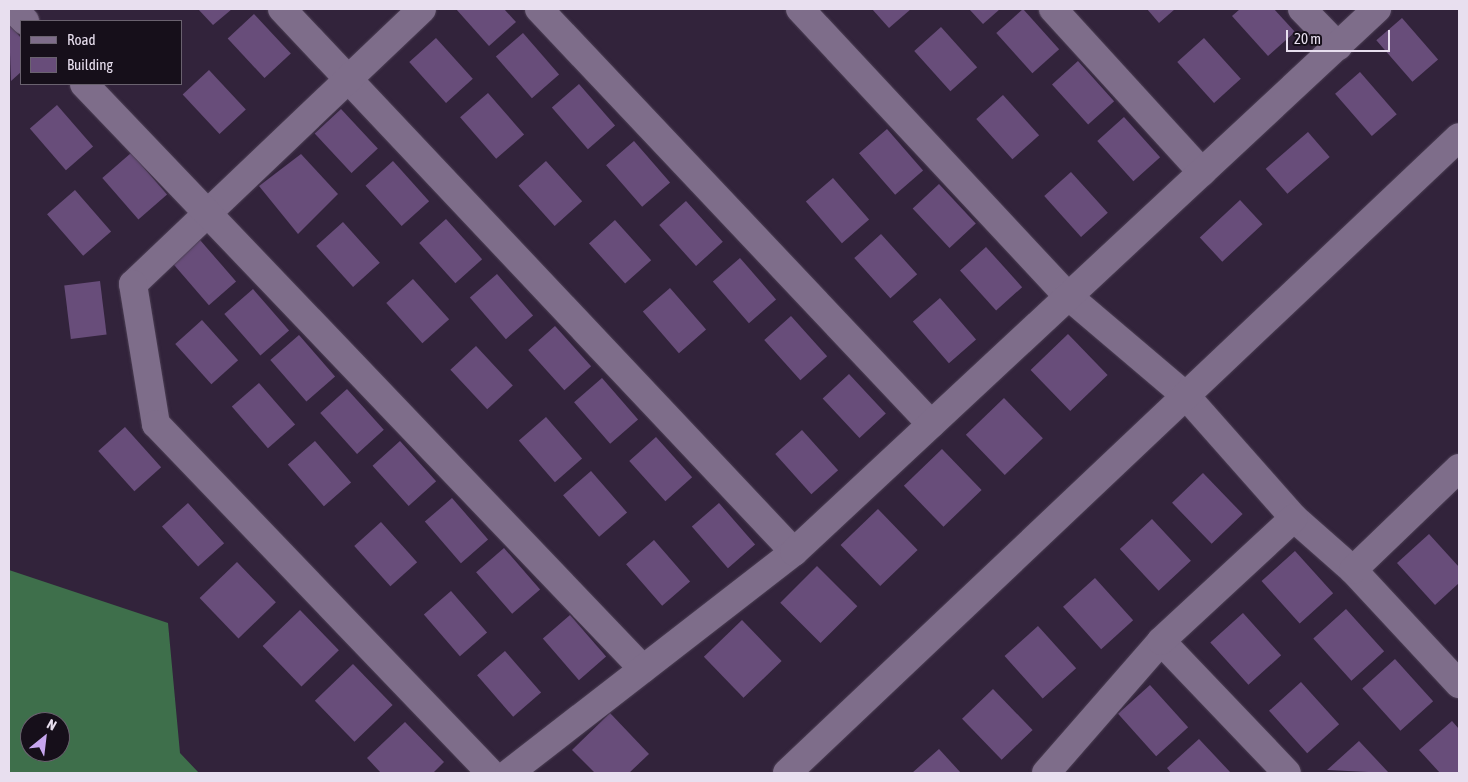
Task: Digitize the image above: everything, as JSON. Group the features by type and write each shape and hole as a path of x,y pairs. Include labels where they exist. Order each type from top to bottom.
{"street":[{"path":"13,9 24,20"},
{"path":"282,9 794,552"},
{"path":"422,9 133,284 156,424 491,773"},
{"path":"539,9 931,424"},
{"path":"800,9 1068,296 1186,396 1294,518 1353,570 1459,684"},
{"path":"1053,9 1202,172"},
{"path":"1302,9 1338,46"},
{"path":"509,773 794,552 1377,9"},
{"path":"85,85 643,669"},
{"path":"787,773 1459,137"},
{"path":"1353,570 1459,468"},
{"path":"1046,773 1161,641 1294,518"},
{"path":"1161,641 1287,773"}],"green space":[{"path":"9,570 168,623 180,753 199,773 9,773"}],"building":[{"path":"198,9 232,9 213,25"},
{"path":"456,9 504,9 516,22 489,46"},
{"path":"872,9 911,9 889,28"},
{"path":"969,9 1000,9 983,24"},
{"path":"1023,9 1059,49 1032,73 996,33"},
{"path":"1147,9 1175,9 1159,23"},
{"path":"1240,9 1274,9 1295,32 1268,56 1232,16"},
{"path":"254,14 291,53 264,78 228,39"},
{"path":"1402,18 1438,60 1412,82 1376,40"},
{"path":"9,24 20,37 20,73 11,81"},
{"path":"941,27 977,67 950,91 914,51"},
{"path":"523,33 559,75 532,98 496,57"},
{"path":"436,38 473,79 446,103 409,62"},
{"path":"1204,38 1241,79 1214,103 1177,62"},
{"path":"1078,61 1114,101 1088,125 1052,84"},
{"path":"209,70 246,109 219,134 183,95"},
{"path":"1360,72 1397,114 1372,136 1335,94"},
{"path":"579,84 615,126 588,149 552,108"},
{"path":"488,93 524,135 496,159 460,117"},
{"path":"1003,95 1039,135 1012,159 976,119"},
{"path":"57,105 93,147 66,170 30,129"},
{"path":"341,109 378,148 351,173 315,134"},
{"path":"1124,117 1160,157 1133,181 1097,141"},
{"path":"887,129 923,171 895,195 859,153"},
{"path":"1308,132 1330,157 1287,194 1266,169"},
{"path":"634,141 670,183 642,207 606,165"},
{"path":"131,153 167,195 138,219 102,178"},
{"path":"301,154 338,194 298,234 259,186"},
{"path":"393,161 429,201 402,226 366,186"},
{"path":"546,161 582,201 555,226 519,186"},
{"path":"1071,172 1108,213 1081,237 1044,196"},
{"path":"833,178 869,220 842,243 806,202"},
{"path":"939,184 976,223 949,248 913,209"},
{"path":"75,190 111,232 83,256 47,214"},
{"path":"1240,200 1263,224 1222,262 1200,238"},
{"path":"686,201 723,242 696,266 659,225"},
{"path":"446,219 482,259 455,283 419,243"},
{"path":"615,220 651,260 625,284 589,243"},
{"path":"343,222 380,263 353,287 316,246"},
{"path":"881,234 917,274 890,298 854,258"},
{"path":"200,240 236,282 209,305 173,264"},
{"path":"986,247 1022,287 996,311 960,270"},
{"path":"740,258 776,300 749,323 713,282"},
{"path":"497,274 533,316 506,339 470,298"},
{"path":"413,279 449,319 422,343 386,303"},
{"path":"100,281 107,335 71,339 64,285"},
{"path":"670,288 706,330 679,353 643,312"},
{"path":"253,289 289,331 260,355 224,314"},
{"path":"940,298 976,340 949,363 913,322"},
{"path":"791,316 827,356 800,380 764,340"},
{"path":"202,320 238,360 211,384 175,344"},
{"path":"555,326 591,366 564,390 528,350"},
{"path":"1068,334 1108,375 1070,411 1031,370"},
{"path":"299,335 335,377 306,401 270,360"},
{"path":"476,346 513,385 487,409 450,370"},
{"path":"849,374 886,413 859,438 823,399"},
{"path":"602,378 638,420 610,444 574,402"},
{"path":"259,383 295,425 268,448 232,407"},
{"path":"347,389 384,430 357,454 320,413"},
{"path":"1004,398 1043,438 1005,475 966,435"},
{"path":"546,417 582,459 555,482 519,441"},
{"path":"125,427 161,467 134,491 98,451"},
{"path":"802,430 838,470 811,494 775,454"},
{"path":"656,437 692,477 665,501 629,461"},
{"path":"315,441 351,483 324,506 288,465"},
{"path":"400,441 436,481 409,506 373,466"},
{"path":"942,449 982,490 943,527 904,486"},
{"path":"591,471 627,513 599,537 563,495"},
{"path":"1203,473 1243,514 1212,544 1172,503"},
{"path":"452,498 488,540 461,563 425,522"},
{"path":"188,503 224,543 198,567 162,526"},
{"path":"719,503 755,545 728,568 692,527"},
{"path":"878,509 918,550 880,586 841,545"},
{"path":"1152,519 1191,561 1159,591 1120,549"},
{"path":"381,522 417,562 390,586 354,546"},
{"path":"1429,534 1459,567 1459,583 1435,605 1397,563"},
{"path":"654,540 690,582 662,606 626,564"},
{"path":"504,548 540,590 512,614 476,572"},
{"path":"1295,551 1333,593 1300,623 1262,581"},
{"path":"237,562 276,602 238,638 200,598"},
{"path":"817,566 857,606 821,643 780,603"},
{"path":"1095,578 1133,620 1101,649 1063,607"},
{"path":"451,591 487,633 460,656 424,615"},
{"path":"1346,609 1384,651 1351,681 1313,638"},
{"path":"300,610 339,650 301,686 263,646"},
{"path":"1243,613 1281,655 1248,685 1210,642"},
{"path":"570,615 606,657 579,680 543,639"},
{"path":"742,620 782,661 743,698 704,657"},
{"path":"1038,626 1076,668 1043,698 1005,656"},
{"path":"505,651 541,693 513,717 477,675"},
{"path":"1395,659 1433,701 1400,731 1362,688"},
{"path":"353,664 393,705 354,742 315,701"},
{"path":"1301,682 1339,724 1307,753 1269,711"},
{"path":"1150,685 1188,727 1156,756 1118,714"},
{"path":"993,689 1033,730 1002,760 962,719"},
{"path":"610,713 649,754 629,773 595,773 572,750"},
{"path":"1452,721 1459,729 1459,773 1440,773 1419,750"},
{"path":"405,722 444,762 433,773 381,773 367,758"},
{"path":"1199,739 1231,773 1171,773 1167,768"},
{"path":"1359,741 1389,773 1327,770"},
{"path":"939,749 961,773 912,773"}]}
